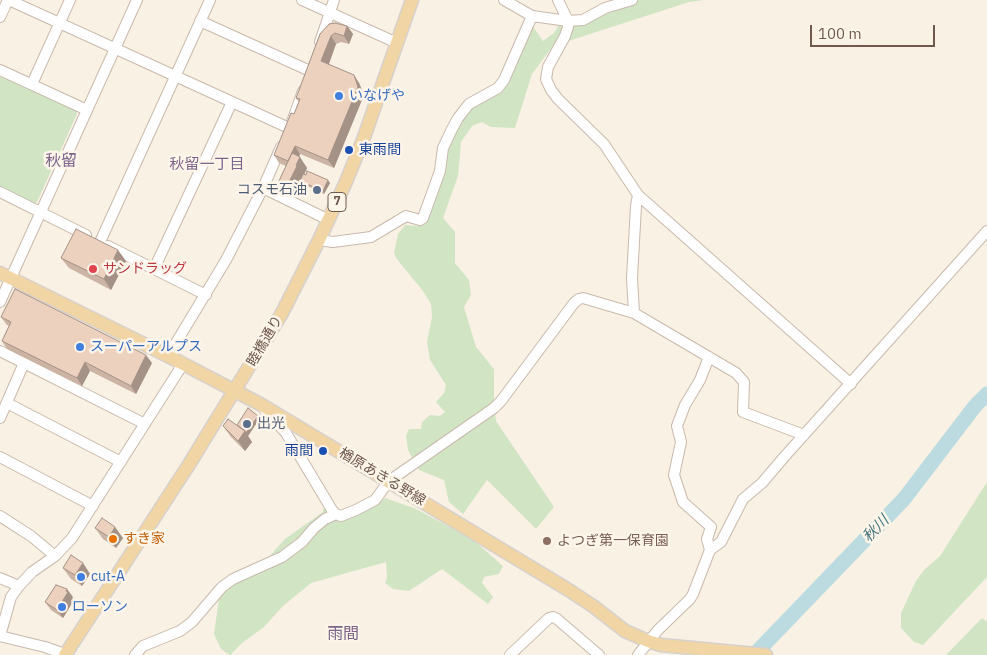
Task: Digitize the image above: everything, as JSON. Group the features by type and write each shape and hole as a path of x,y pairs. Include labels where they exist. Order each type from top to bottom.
{"main road":[{"name":"睦橋通り","path":"66,655 235,391 282,313 329,220 363,140 412,0"},
{"name":"楢原あきる野線","path":"5,276 168,356 260,404 567,589 625,631 648,641 672,646 766,655"}],"street":[{"path":"0,17 8,0 290,128"},
{"path":"32,84 70,0"},
{"path":"0,302 5,276 40,213 137,0"},
{"path":"100,242 210,0"},
{"path":"302,0 397,43"},
{"path":"168,356 226,260 263,188 290,128 334,0"},
{"path":"504,0 532,16 568,21 583,20 605,8 632,0"},
{"path":"558,0 568,21 565,36 548,67 546,78 558,99 604,144 638,195 851,384"},
{"path":"319,240 333,242 371,237 406,216 420,220 423,218 440,171 443,148 455,123 469,104 498,88 504,80 532,16"},
{"path":"200,21 313,63"},
{"path":"0,70 87,110"},
{"path":"154,269 232,102"},
{"path":"263,188 329,220"},
{"path":"0,192 206,294"},
{"path":"634,313 632,278 638,195"},
{"path":"638,655 648,641 693,594 710,550 721,542 743,499 762,483 987,232"},
{"path":"260,404 286,434 332,510 341,516 375,500 388,481 494,408 574,303 583,298 634,313 736,373 744,382 742,412 804,435"},
{"path":"0,351 145,424"},
{"path":"709,357 700,380 685,405 677,426 681,442 674,475 683,502 711,527 707,539 710,550"},
{"path":"0,418 24,364"},
{"path":"66,655 45,647 0,636 11,598 32,572 55,556 72,538 183,364"},
{"path":"7,403 121,462"},
{"path":"0,457 93,506"},
{"path":"135,655 143,646 180,631 192,622 222,587 282,557 302,542 325,519 336,514"},
{"path":"0,516 31,536 55,556"},
{"path":"0,578 19,586"},
{"path":"510,655 549,618 553,617 558,619 599,655"}],"green space":[{"path":"639,0 704,0 689,2 553,46 532,74 515,128 491,127 482,122 472,126 461,142 458,176 443,218 455,232 455,263 469,280 471,295 464,307 476,347 494,369 496,421 554,507 536,529 487,480 463,514 449,502 444,480 419,470 408,450 406,436 409,429 421,429 422,422 430,415 440,416 445,412 436,402 444,393 446,385 430,360 427,342 432,317 431,304 423,291 396,258 394,253 398,234 405,225 418,226 439,186 446,151 464,110 505,84 525,36 534,28 543,41 554,33 559,25 595,19"},
{"path":"0,74 75,108 77,114 37,202 32,204 0,188"},
{"path":"987,482 987,577 923,645 914,642 901,628 901,613 916,581 924,570 940,556"},
{"path":"385,498 414,508 472,539 503,566 499,574 484,577 482,583 493,597 488,604 442,569 409,591 393,589 385,583 387,578 386,562 311,583 283,606 264,627 242,643 230,655 221,649 214,634 221,584 265,561 285,539 323,512 323,509 336,508 350,516 368,510"},
{"path":"982,618 987,622 987,655 946,655"}],"building":[{"path":"335,23 347,26 344,36 335,33 331,36 321,61 354,75 358,87 328,160 295,146 288,161 274,155 291,113 294,114 300,99 296,98 320,34 329,24"},
{"path":"292,153 300,157 288,184 279,181"},
{"path":"307,171 328,180 323,191 300,181 303,174 306,175"},
{"path":"76,229 118,250 104,279 61,258"},
{"path":"15,289 146,355 131,386 85,362 77,378 2,341 11,322 1,317"},
{"path":"248,408 258,416 246,433 237,425"},
{"path":"228,419 245,431 238,441 223,426"},
{"path":"102,518 115,527 109,537 95,528"},
{"path":"71,555 83,563 75,575 63,568"},
{"path":"56,585 67,589 66,591 68,592 57,610 45,602"}],"waterway":[{"name":"秋川","path":"754,655 904,499 975,406 987,394"}],"place":[{"name":"いなげや","path":"339,96"},
{"name":"東雨間","path":"349,150"},
{"name":"コスモ石油","path":"317,190"},
{"name":"サンドラッグ","path":"93,269"},
{"name":"スーパーアルプス","path":"80,347"},
{"name":"出光","path":"247,424"},
{"name":"雨間","path":"323,451"},
{"name":"すき家","path":"113,539"},
{"name":"よつぎ第一保育園","path":"547,541"},
{"name":"cut-A","path":"81,577"},
{"name":"ローソン","path":"62,607"}],"district":[{"name":"秋留","path":"61,161"},
{"name":"秋留一丁目","path":"207,165"},
{"name":"雨間","path":"343,634"}]}
